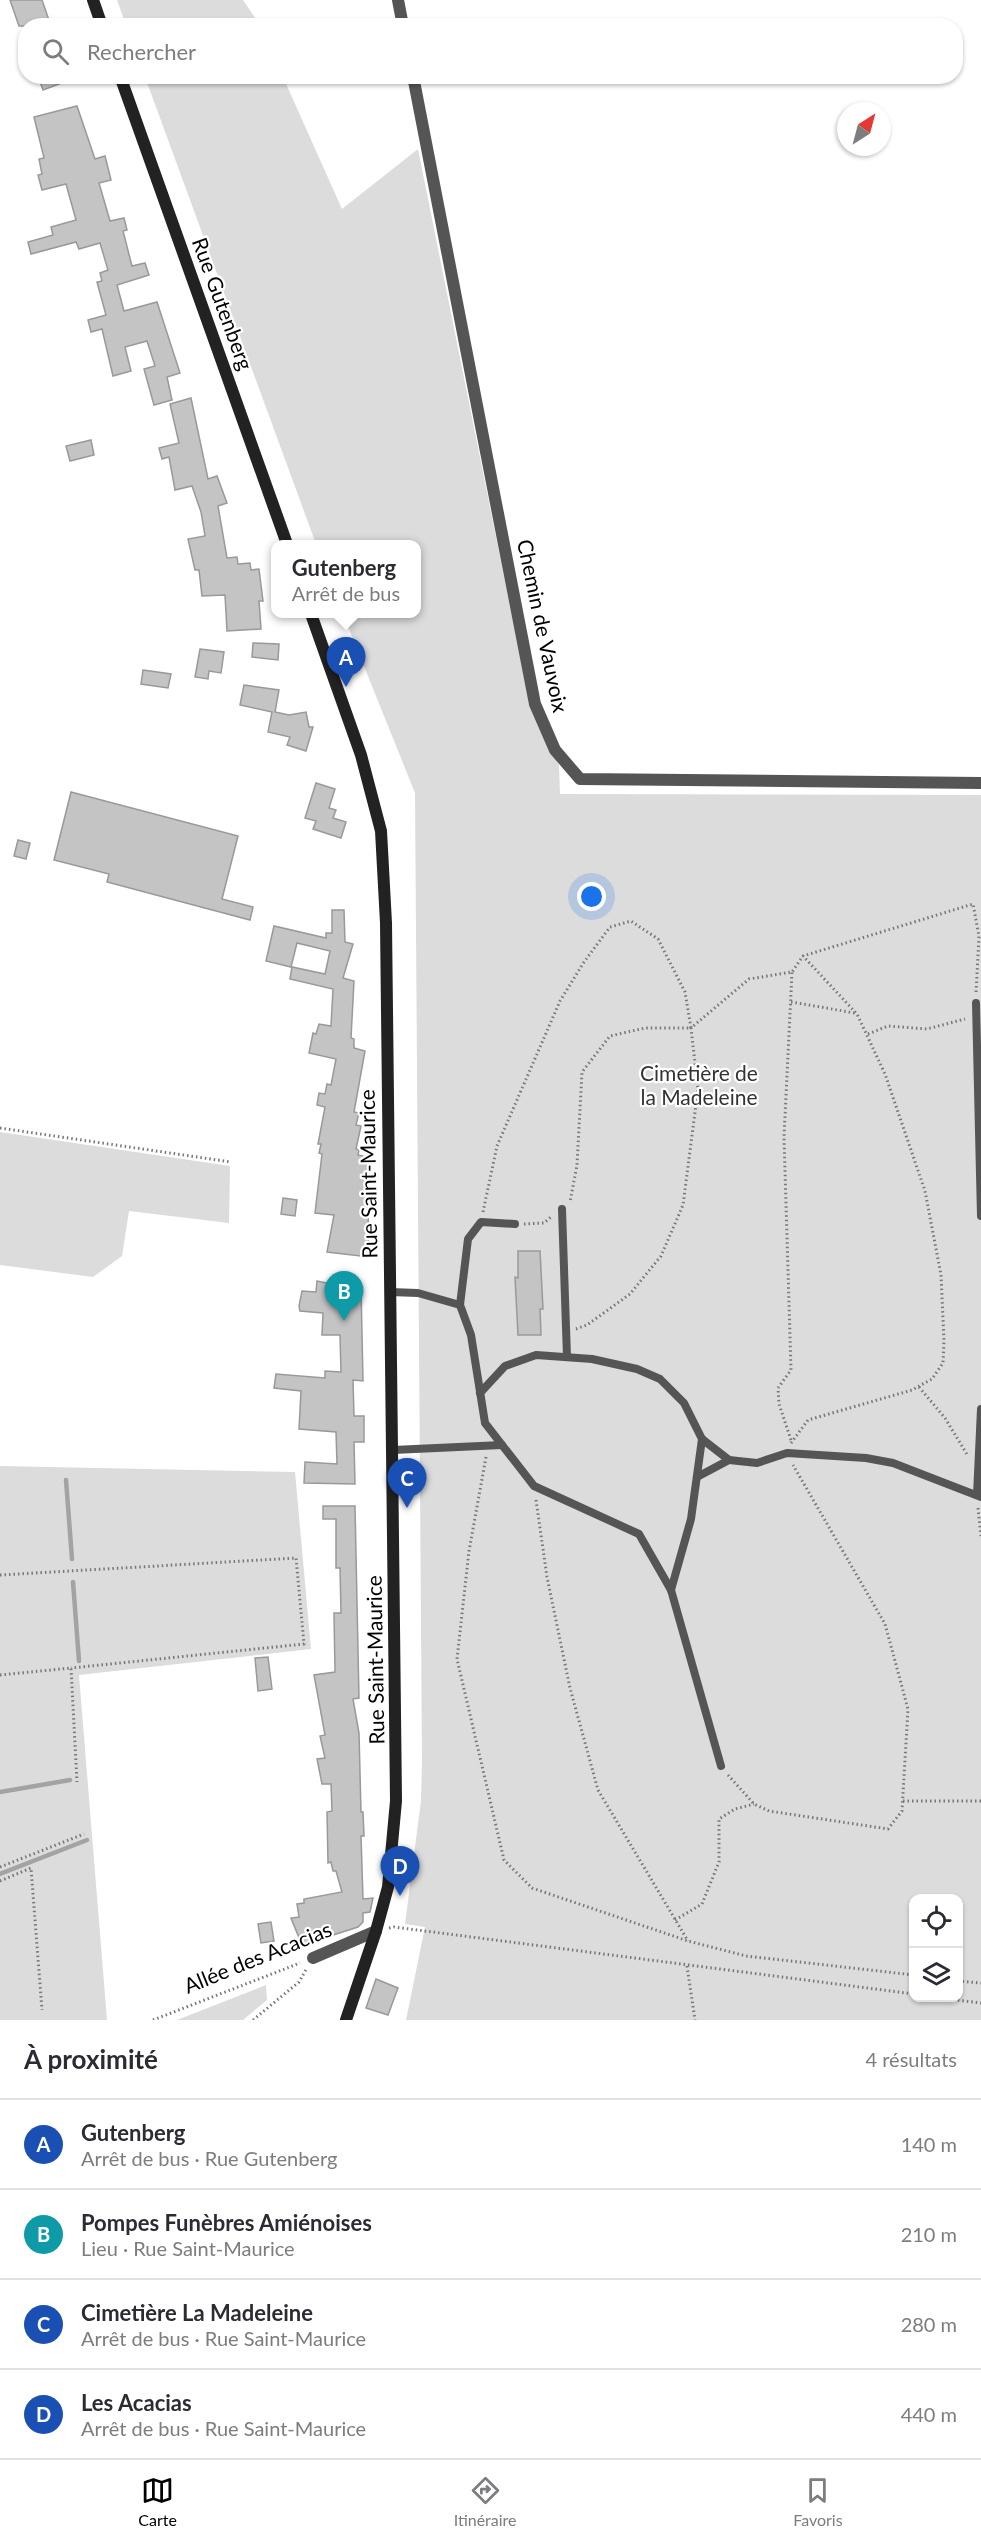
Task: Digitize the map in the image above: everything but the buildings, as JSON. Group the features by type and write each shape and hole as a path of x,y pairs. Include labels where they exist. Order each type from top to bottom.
{"street":[{"path":"93,0 99,18"},
{"path":"398,0 401,18"},
{"name":"Rue Gutenberg","path":"123,84 285,540"},
{"name":"Chemin de Vauvoix","path":"415,84 535,704 555,750 580,779 981,783"},
{"name":"Rue Saint-Maurice","path":"312,618 361,755 381,831 386,923 396,1801 388,1887 376,1931 346,2020"},
{"name":"Allée des Acacias","path":"313,1958 376,1931"}],"lane":[{"path":"976,1003 981,1216"},
{"path":"562,1209 567,1357"},
{"path":"515,1224 481,1222 468,1239 460,1305 471,1335 485,1423 534,1486 639,1534 671,1590 721,1766"},
{"path":"390,1292 418,1293 460,1305"},
{"path":"480,1393 505,1366 536,1355 592,1359 626,1367 660,1379 684,1403 702,1439 729,1460 757,1463 787,1453 866,1458 893,1463 979,1496 981,1409"},
{"path":"671,1590 692,1519 702,1439"},
{"path":"393,1450 502,1445"},
{"path":"697,1477 729,1460"}],"path":[{"path":"791,1440 779,1404 778,1388 791,1370 784,1137 792,972 803,956 973,904 979,936 976,1003 964,1020 927,1029 888,1026 868,1035"},
{"path":"481,1222 497,1146 560,1001 584,962 610,927 631,921 658,939 685,992 698,1089 683,1205 661,1256 630,1294 587,1325 566,1333"},
{"path":"515,1224 544,1223 570,1203 577,1165 582,1072 610,1036 645,1028 691,1028 748,979 792,972"},
{"path":"791,1002 857,1014"},
{"path":"0,1128 231,1162"},
{"path":"919,1387 945,1418 978,1474"},
{"path":"486,1446 487,1455 469,1551 457,1659 504,1860 532,1888 688,1941 746,1956 909,1974"},
{"path":"534,1486 551,1599 570,1688 598,1790 688,1941"},
{"path":"979,1496 981,1536"},
{"path":"0,1575 296,1558 304,1644 0,1675"},
{"path":"71,1668 77,1782"},
{"path":"903,1801 981,1801"},
{"path":"675,1920 702,1904 719,1862 719,1818 735,1809 754,1803"},
{"path":"0,1867 84,1834"},
{"path":"0,1881 31,1868 42,2010"},
{"path":"394,1927 909,1993"},
{"path":"253,2020 299,1982 313,1958"},
{"name":"Allée des Acacias","path":"153,2020 313,1958"},
{"path":"687,1966 694,2020"},
{"path":"963,1981 981,1983"},
{"path":"963,2000 981,2002"}],"green space":[{"path":"117,0 243,0 255,18 123,18"},
{"name":"Cimetière de la Madeleine","path":"148,84 286,84 342,209 418,149 528,696 559,765 560,794 981,795 981,2020 406,2020 425,1927 405,1924 421,1801 415,793 345,618 421,618 421,540 315,540"},
{"path":"0,1132 230,1166 229,1223 129,1211 122,1256 93,1277 0,1265"},
{"path":"0,1466 295,1472 311,1649 79,1675 107,2020 0,2020"},
{"path":"266,1985 267,2000 243,2020 177,2020"}],"waterway":[{"path":"66,1480 72,1559"},
{"path":"73,1582 79,1661"},
{"path":"0,1792 70,1780"},
{"path":"0,1874 87,1840"}],"place":[{"name":"Gutenberg","path":"346,687"},
{"name":"Pompes Funèbres Amiénoises","path":"344,1321"},
{"name":"Cimetière La Madeleine","path":"407,1508"},
{"name":"Les Acacias","path":"400,1896"}]}
